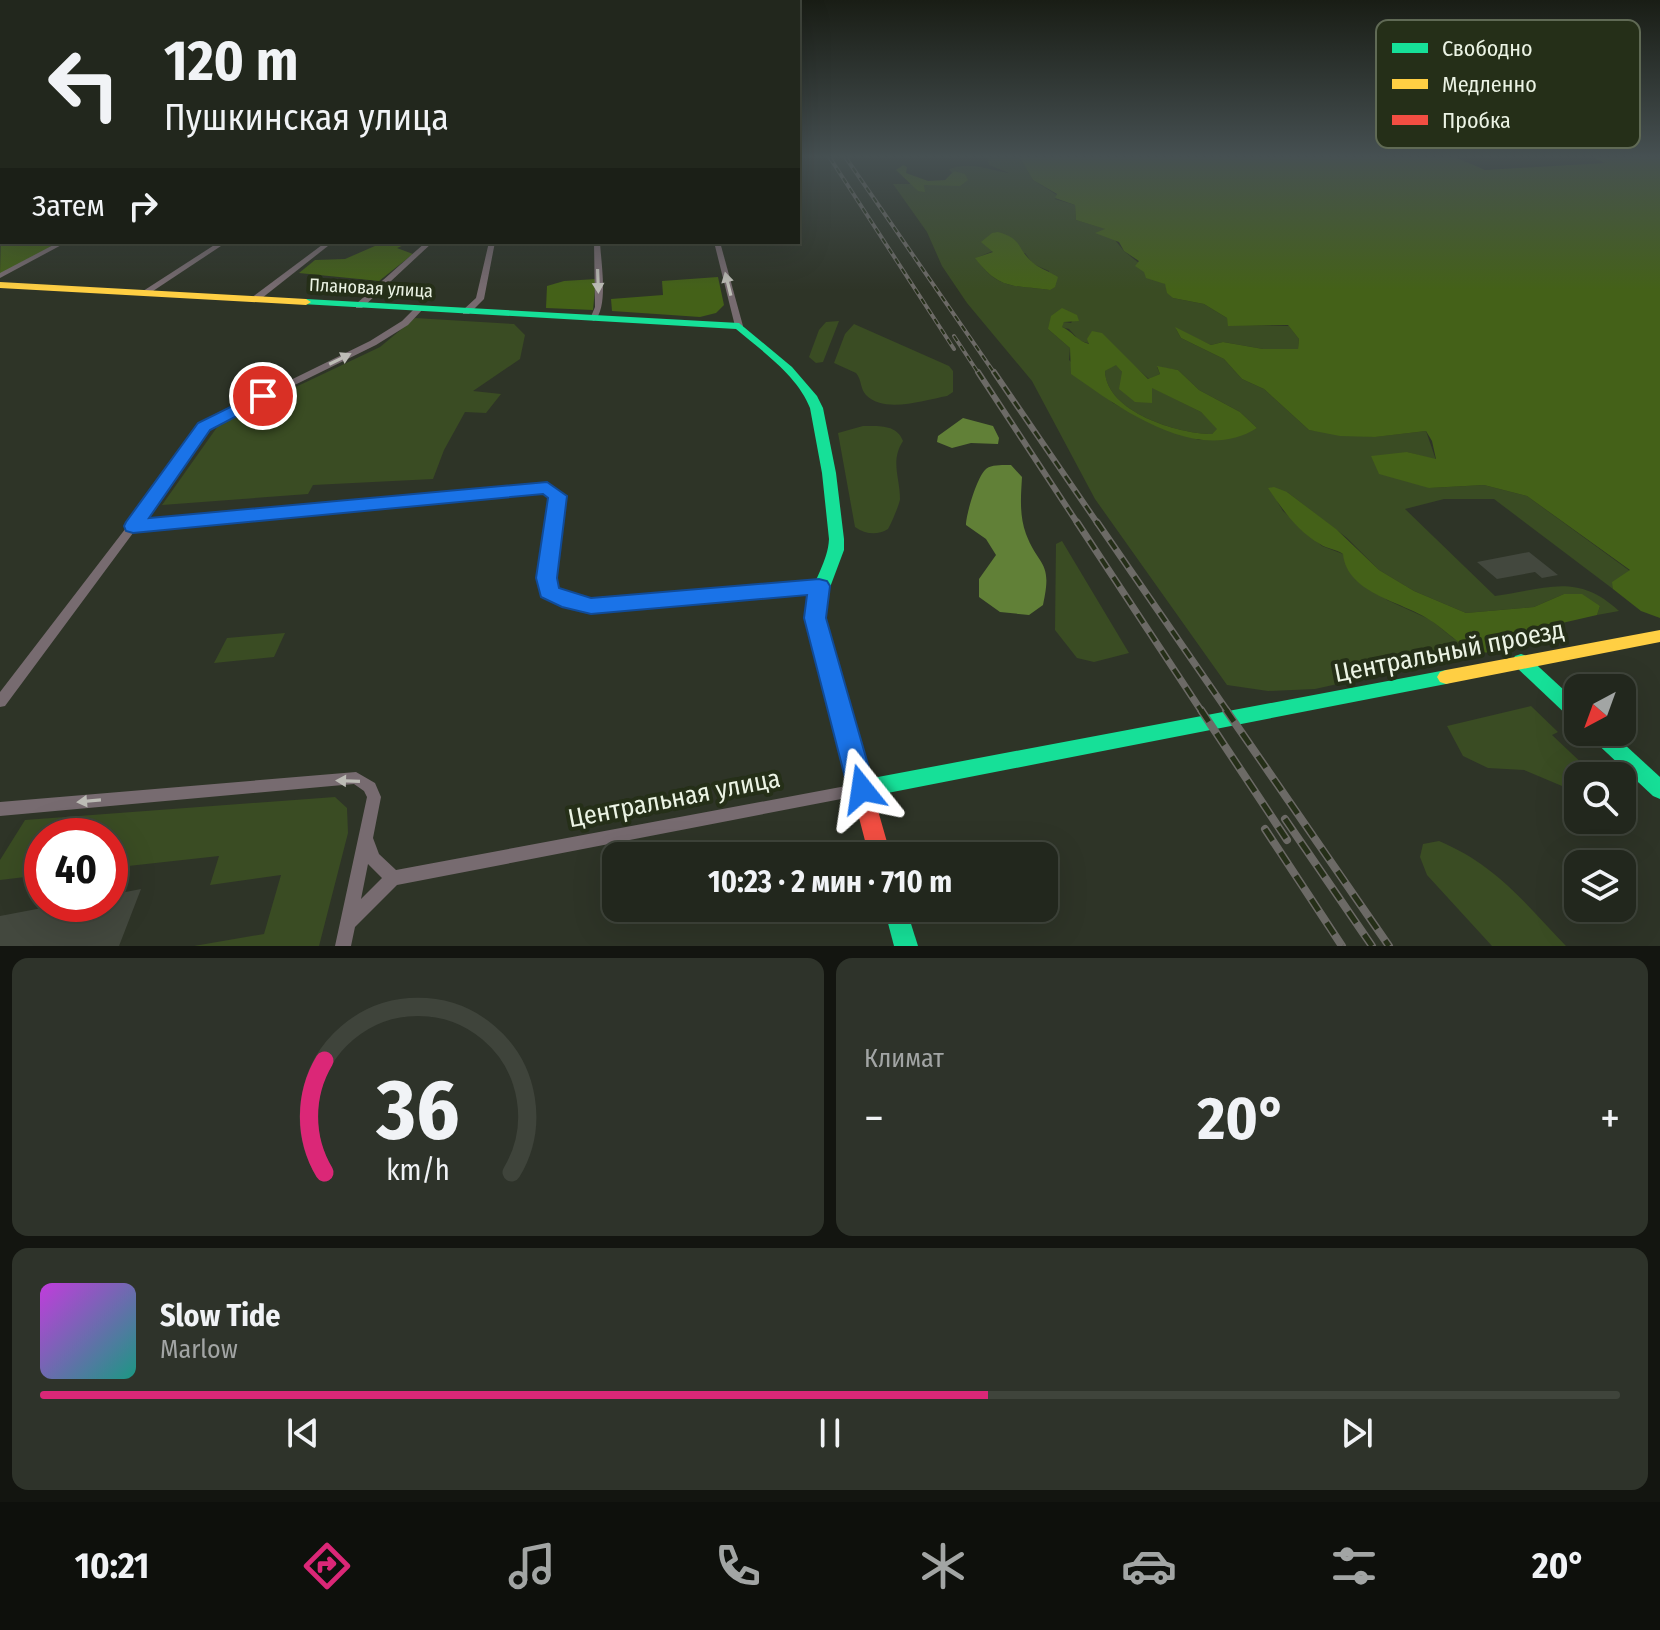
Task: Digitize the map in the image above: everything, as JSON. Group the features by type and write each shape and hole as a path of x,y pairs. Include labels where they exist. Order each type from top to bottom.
{"street":[{"path":"0,276 60,244"},
{"path":"144,293 221,244"},
{"path":"254,300 327,244"},
{"path":"359,306 428,244"},
{"path":"466,312 480,299 492,244"},
{"path":"594,319 599,307 597,244"},
{"path":"718,244 739,326 786,366 816,402 833,503 836,549 819,586 815,618 876,842"},
{"name":"Плановая улица","path":"0,285 739,326"},
{"path":"0,702 208,422 373,343 405,323 419,309"},
{"path":"133,526 547,488 558,496 546,578 549,592 569,601 591,606 819,586"},
{"name":"Центральный проезд","path":"1247,715 1660,636"},
{"path":"1521,661 1564,701"},
{"name":"Центральная улица","path":"393,878 1247,715"},
{"path":"1613,746 1660,790"},
{"path":"0,809 356,778 370,787 374,797 343,946"},
{"path":"348,923 393,878 373,858 366,839"},
{"path":"899,922 906,946"}],"shaded area":[{"path":"906,202 1065,202 1075,205 1076,220 1106,229 1124,251 1165,284 1173,298 1204,304 1227,318 1229,325 1289,326 1299,339 1298,349 1263,349 1223,342 1211,345 1176,329 1181,338 1224,359 1242,379 1264,389 1309,430 1374,437 1426,431 1436,460 1407,452 1429,488 1484,485 1527,496 1630,571 1613,582 1613,589 1494,499 1444,499 1405,509 1495,596 1546,587 1575,587 1604,599 1619,611 1597,615 1600,606 1564,594 1534,607 1466,613 1414,591 1379,570 1347,538 1287,492 1277,501 1283,511 1322,546 1343,554 1387,600 1431,620 1453,638 1481,652 1315,689 1268,691 1227,685 1095,499 1032,381 967,303 942,266 927,232","holes":["993,251 1025,253 1033,264 1049,271 1050,290 999,281 976,258","1077,315 1071,323 1064,322 1061,327 1069,329 1080,341 1116,350 1149,379 1160,374 1157,367 1178,370 1199,390 1240,412 1257,428 1199,440 1155,425 1113,403 1069,360 1070,348 1048,329"]},
{"path":"1067,202 1660,202 1660,618 1641,611 1613,589 1612,582 1630,570 1527,496 1484,485 1429,488 1379,474 1371,456 1407,452 1436,459 1426,431 1375,437 1340,436 1309,430 1264,389 1242,379 1224,359 1181,338 1175,327 1211,345 1223,342 1263,349 1298,349 1299,339 1288,325 1228,326 1227,318 1204,304 1173,298 1167,293 1165,284 1146,278 1144,272 1135,266 1139,261 1124,251 1119,242 1095,233 1105,229 1076,220 1075,205"},
{"path":"998,232 1015,240 1033,263 1058,277 1055,287 1050,290 1016,286 992,276 975,258 993,252 981,242"},
{"path":"1,244 57,244 0,274"},
{"path":"379,244 406,244 397,248 413,254 379,281 299,273 315,260 345,259"},
{"path":"718,277 724,305 716,313 700,317 612,311 611,299 663,295 662,281"},
{"path":"596,279 593,310 546,308 547,286 564,281"},
{"path":"1062,308 1077,315 1079,321 1064,322 1062,327 1081,341 1089,344 1087,339 1092,331 1102,333 1148,379 1160,374 1157,366 1178,370 1199,390 1240,412 1257,428 1234,438 1210,440 1185,437 1136,416 1071,374 1070,348 1048,329 1051,316","holes":["1116,365 1122,372 1119,389 1135,402 1152,403 1152,388 1201,412 1217,429 1212,434 1181,430 1130,409 1108,385 1105,371"]},
{"path":"415,318 514,324 525,335 520,359 473,391 501,394 486,413 465,412 444,450 433,479 313,485 308,494 162,505 220,423 380,347"},
{"path":"839,321 823,362 816,363 809,357 819,330 826,322"},
{"path":"854,324 949,366 953,371 953,392 947,396 905,404 874,401 864,393 856,373 834,363 845,334"},
{"path":"1116,364 1122,372 1201,412 1218,429 1212,434 1181,430 1130,409 1108,385 1105,371"},
{"path":"963,418 993,426 999,438 998,444 971,443 952,448 937,442 938,436"},
{"path":"863,426 892,429 903,441 896,462 900,501 888,529 875,533 855,527 838,433"},
{"path":"1011,465 1022,477 1024,527 1043,565 1046,580 1043,605 1029,615 1000,612 979,597 979,579 996,555 986,539 966,525 972,496 985,470"},
{"path":"1268,488 1287,492 1336,529 1379,570 1414,591 1466,613 1534,607 1564,594 1582,594 1600,606 1597,615 1523,632 1524,647 1491,652 1473,650 1422,615 1379,596 1355,579 1347,568 1343,554 1312,539 1291,519"},
{"path":"1062,541 1129,653 1094,662 1077,658 1055,630 1056,544"},
{"path":"285,633 274,657 214,663 227,638"},
{"path":"1531,706 1558,732 1552,735 1581,762 1564,762 1564,786 1524,770 1488,768 1463,756 1447,726"},
{"path":"335,797 347,808 348,833 319,946 194,946 264,934 281,875 210,885 219,856 128,866 128,818 52,818"},
{"path":"24,822 24,877 0,880 0,860"},
{"path":"1439,841 1493,873 1566,946 1492,946 1427,875 1420,857 1423,844"}],"building":[{"path":"1529,552 1558,575 1542,578 1535,572 1497,579 1477,562"},
{"path":"141,889 119,946 0,946 0,916 24,911 24,922 128,922 128,892"}],"railway":[{"path":"859,202 954,349"},
{"path":"876,202 995,374"},
{"path":"954,336 979,374"},
{"path":"978,372 1078,524"},
{"path":"994,372 1098,524"},
{"path":"1077,522 1202,712"},
{"path":"1097,522 1228,712"},
{"path":"1201,710 1287,840"},
{"path":"1226,710 1389,946"},
{"path":"1285,819 1372,946"},
{"path":"1265,829 1342,946"}],"traffic: fast":[{"path":"306,302 739,326 779,360 813,399 817,408 829,473 836,539 836,550 817,602"},
{"path":"1521,661 1564,701"},
{"path":"862,789 1446,677"},
{"path":"1613,746 1660,790"},
{"path":"899,922 906,946"}],"traffic: slow":[{"path":"0,285 306,302"},
{"path":"1446,677 1660,636"}],"traffic: jam":[{"path":"817,602 815,618 876,842"}],"route":[{"path":"263,396 204,426 133,526 547,488 558,496 546,578 549,592 569,601 591,606 819,586 815,618 862,789"}]}
